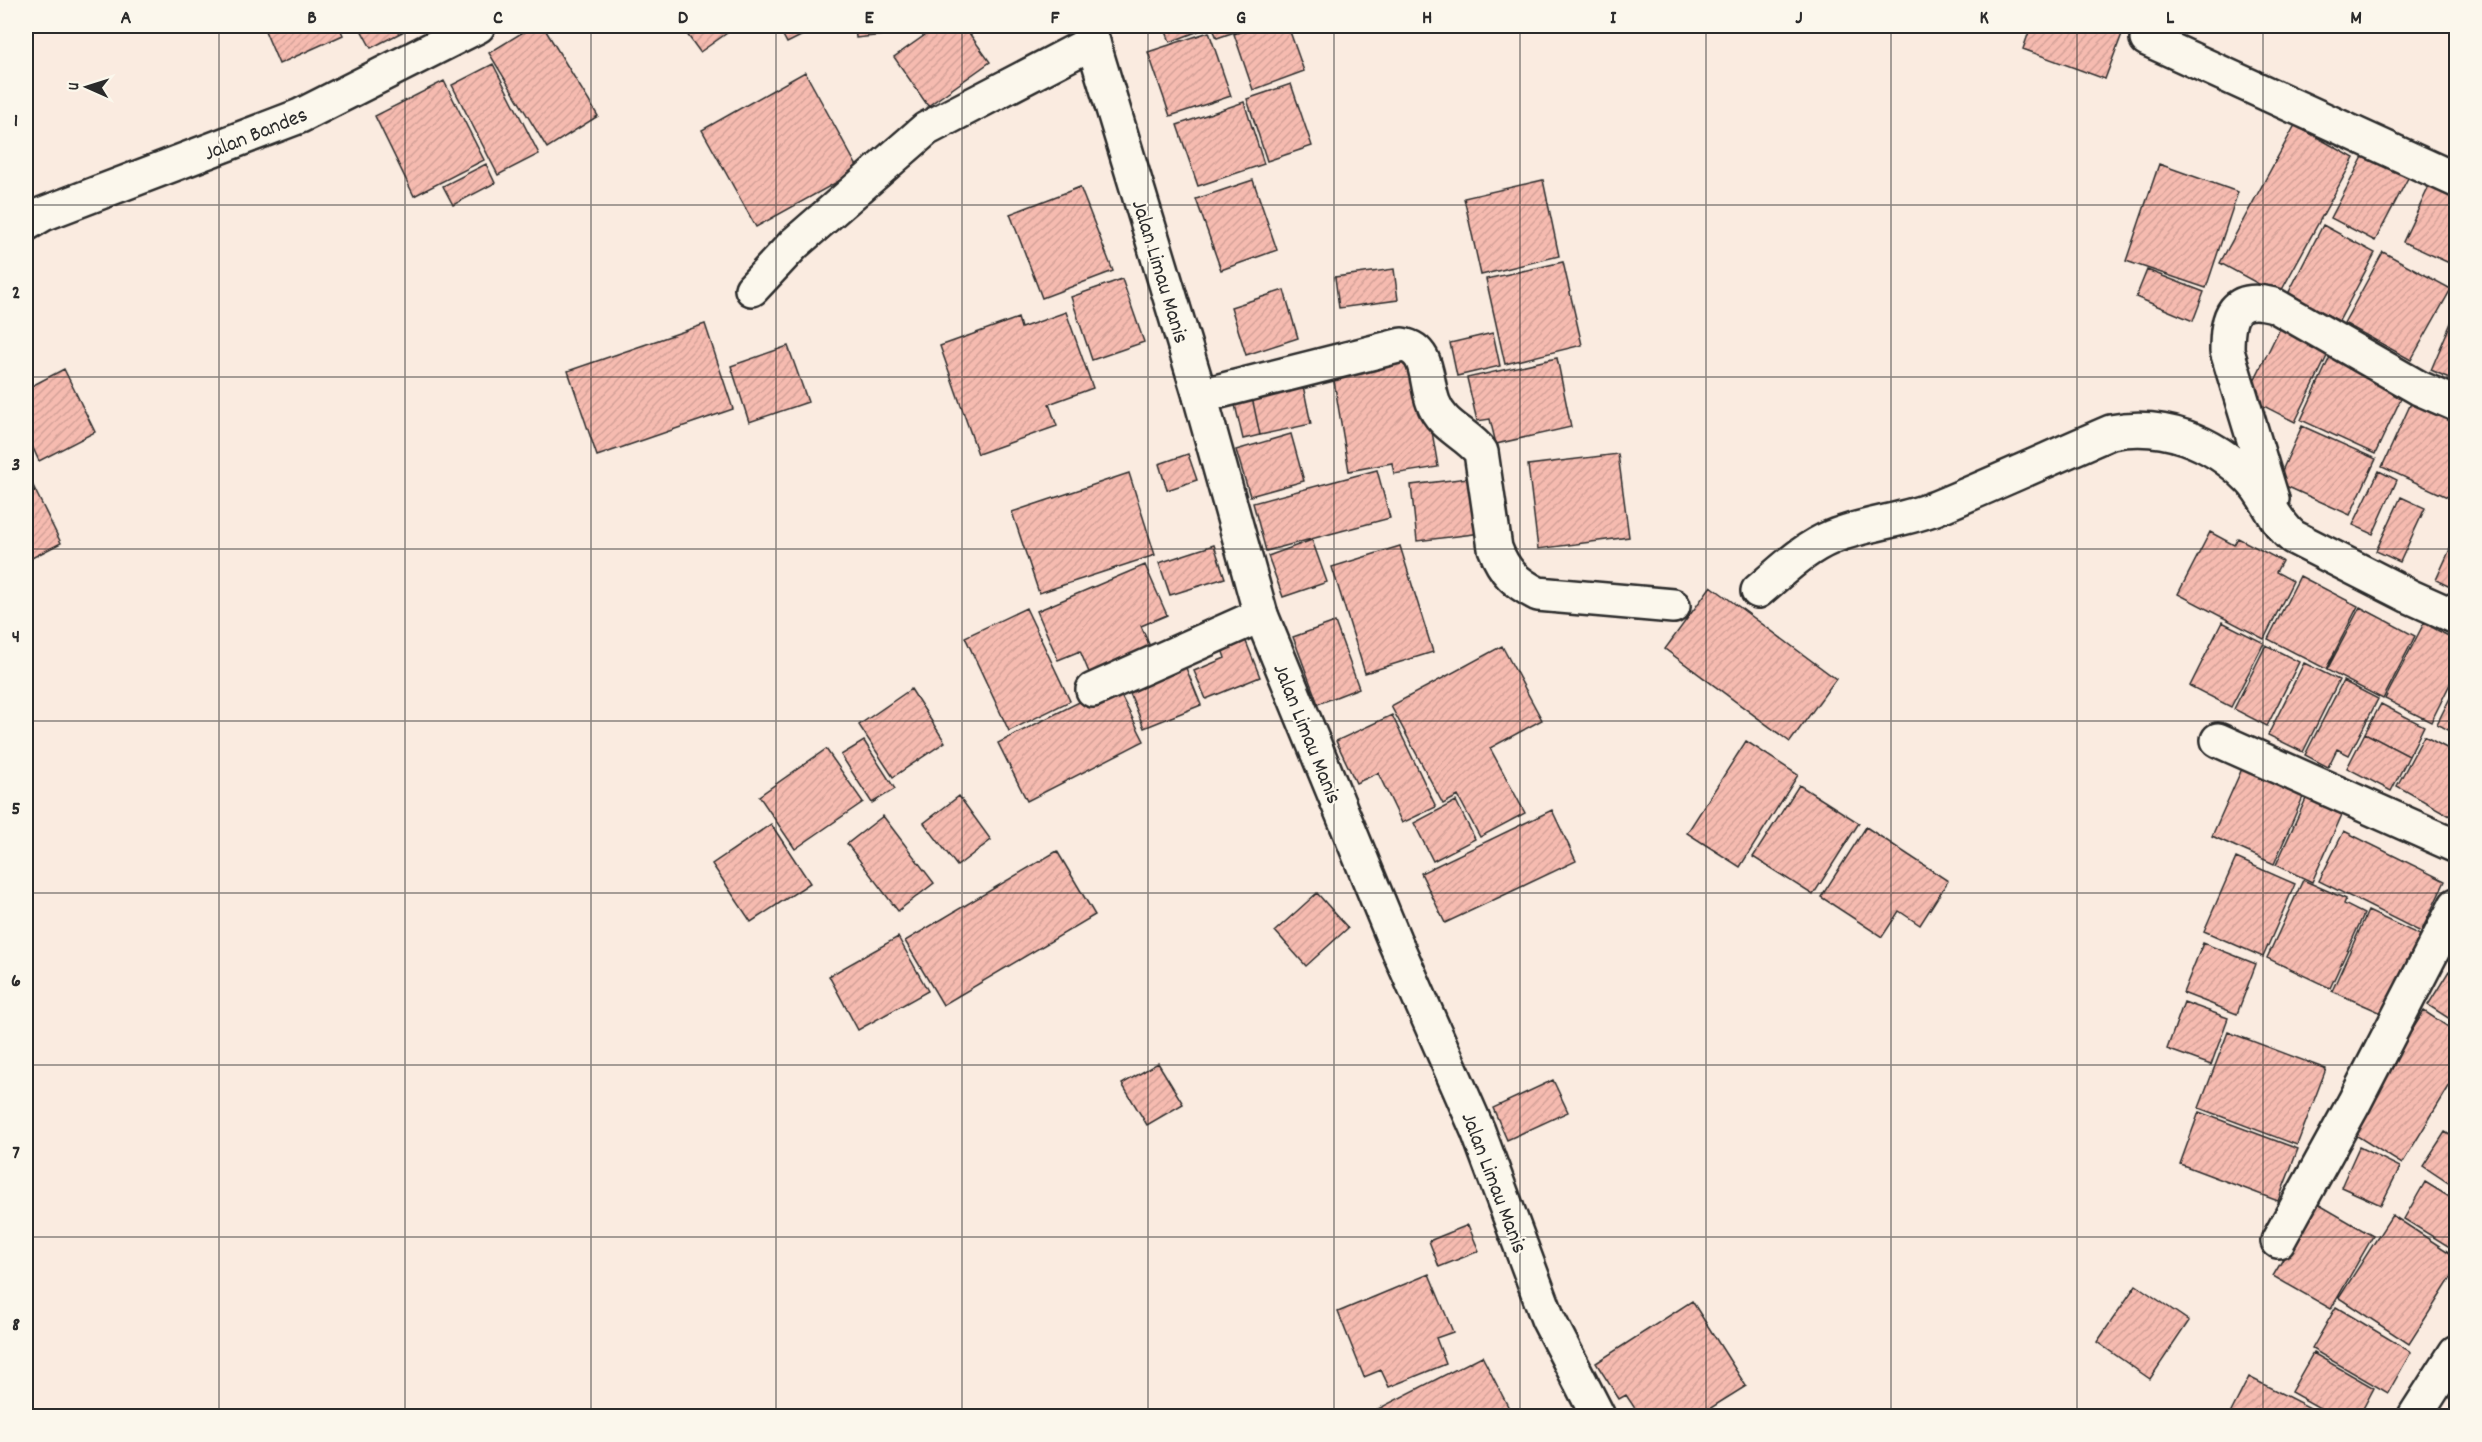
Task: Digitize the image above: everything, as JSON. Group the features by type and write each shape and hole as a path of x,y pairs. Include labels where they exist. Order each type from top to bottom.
{"street":[{"name":"Jalan Bandes","path":"26,224 43,214 300,116 478,26"},
{"path":"752,289 795,244 926,129 1090,34"},
{"name":"Jalan Limau Manis","path":"1090,34 1200,396 1262,615 1395,942 1478,1131 1548,1319 1598,1416"},
{"path":"2147,39 2457,180"},
{"path":"2276,518 2271,494 2227,351 2227,330 2230,318 2238,306 2249,301 2274,305 2419,388 2457,404"},
{"path":"1200,396 1402,345 1411,346 1421,354 1432,402 1438,414 1447,424 1472,441 1481,452 1495,548 1500,562 1518,584 1538,594 1674,606"},
{"path":"1758,591 1804,552 1830,538 1897,521 1936,508 2111,432 2129,428 2172,432 2194,439 2215,451 2250,479 2276,518 2293,537 2409,596 2457,617"},
{"path":"1094,690 1262,615"},
{"path":"2218,740 2457,846"},
{"path":"2278,1241 2354,1103 2457,905"},
{"path":"2415,1416 2457,1352"}],"building":[{"path":"263,26 339,26 343,35 279,64"},
{"path":"359,26 414,26 371,48"},
{"path":"533,26 543,26 598,116 547,148 489,53"},
{"path":"681,26 737,26 700,52"},
{"path":"778,26 821,26 787,43"},
{"path":"855,26 912,26 913,32 856,38"},
{"path":"938,26 964,26 990,62 928,106 894,57"},
{"path":"1164,26 1212,26 1170,42"},
{"path":"1212,26 1252,26 1217,38"},
{"path":"1257,26 1288,26 1304,71 1253,90 1234,34"},
{"path":"2031,26 2125,26 2105,79 2023,49"},
{"path":"1209,32 1231,96 1170,116 1148,52"},
{"path":"493,64 539,154 498,175 452,85"},
{"path":"805,72 859,170 756,227 702,130"},
{"path":"444,81 484,160 414,196 375,116"},
{"path":"1291,84 1312,146 1267,161 1247,99"},
{"path":"1244,102 1264,164 1198,186 1177,125"},
{"path":"2295,125 2354,158 2279,295 2220,263"},
{"path":"2365,153 2409,176 2375,241 2331,218"},
{"path":"486,164 495,183 453,205 443,186"},
{"path":"2159,164 2238,192 2206,288 2126,261"},
{"path":"1253,180 1277,250 1221,270 1196,199"},
{"path":"1543,180 1559,256 1481,275 1464,198"},
{"path":"2432,180 2456,192 2456,266 2403,242"},
{"path":"1080,187 1113,271 1042,298 1010,214"},
{"path":"2323,225 2375,253 2339,321 2288,294"},
{"path":"2383,252 2451,289 2411,360 2344,323"},
{"path":"1563,262 1582,345 1505,364 1486,279"},
{"path":"1394,269 1398,300 1339,308 1335,277"},
{"path":"2147,270 2204,292 2193,321 2136,297"},
{"path":"1122,279 1144,342 1092,360 1071,297"},
{"path":"1284,290 1298,338 1246,355 1231,307"},
{"path":"2456,311 2456,381 2431,370"},
{"path":"1066,312 1093,388 1049,404 1057,426 978,454 940,346 1018,318 1021,328"},
{"path":"705,324 733,409 597,456 568,371"},
{"path":"2280,328 2329,352 2295,422 2246,397"},
{"path":"1493,333 1500,366 1457,376 1450,343"},
{"path":"788,346 808,402 749,422 731,366"},
{"path":"2330,357 2404,392 2375,454 2301,420"},
{"path":"1557,358 1571,427 1496,444 1490,419 1477,421 1467,378"},
{"path":"1420,360 1438,467 1394,474 1392,463 1349,471 1333,375"},
{"path":"64,369 95,432 39,461 26,433 26,389"},
{"path":"1301,376 1311,424 1260,435 1250,388"},
{"path":"1250,388 1260,435 1243,439 1232,392"},
{"path":"2412,401 2456,421 2456,501 2382,467"},
{"path":"2302,426 2376,459 2350,515 2277,482"},
{"path":"1291,434 1304,481 1250,496 1236,450"},
{"path":"1188,454 1197,480 1167,490 1159,464"},
{"path":"1618,454 1629,537 1538,549 1528,465"},
{"path":"1377,470 1390,518 1266,551 1253,503"},
{"path":"26,471 35,490 26,495"},
{"path":"2379,471 2397,480 2373,534 2353,525"},
{"path":"1129,473 1155,555 1039,593 1012,512"},
{"path":"1484,476 1490,532 1417,541 1411,485"},
{"path":"35,490 61,543 26,561 26,495"},
{"path":"2401,497 2425,508 2400,562 2376,551"},
{"path":"2210,532 2234,545 2238,538 2282,561 2276,572 2293,581 2264,639 2178,594"},
{"path":"2456,536 2456,590 2436,580"},
{"path":"1312,540 1327,582 1283,597 1268,556"},
{"path":"1214,545 1225,578 1170,595 1159,563"},
{"path":"1400,546 1433,652 1365,673 1332,567"},
{"path":"1145,565 1167,615 1141,626 1152,651 1091,677 1080,651 1058,660 1037,611"},
{"path":"2300,576 2358,606 2326,669 2268,639"},
{"path":"1711,586 1836,679 1790,742 1665,649"},
{"path":"2360,607 2415,636 2383,699 2327,670"},
{"path":"1026,608 1070,701 1009,731 965,637"},
{"path":"1335,622 1359,688 1318,704 1293,637"},
{"path":"2222,622 2264,643 2231,707 2190,686"},
{"path":"2424,623 2456,640 2456,672 2431,722 2385,699"},
{"path":"1243,634 1260,677 1206,699 1194,671 1225,658 1220,643"},
{"path":"2266,645 2299,662 2267,726 2234,709"},
{"path":"1502,646 1542,720 1490,748 1525,813 1480,837 1458,796 1443,804 1391,706"},
{"path":"1184,663 1201,705 1144,728 1127,686"},
{"path":"2304,663 2339,680 2303,752 2268,735"},
{"path":"2343,681 2378,699 2349,755 2337,749 2328,767 2305,755"},
{"path":"1115,684 1144,741 1027,801 998,743"},
{"path":"2456,686 2456,734 2437,724"},
{"path":"911,689 945,742 893,777 859,725"},
{"path":"2381,704 2424,726 2409,756 2365,733"},
{"path":"1392,715 1436,807 1402,823 1378,773 1356,783 1336,741"},
{"path":"2365,733 2409,756 2391,791 2347,768"},
{"path":"2424,736 2456,753 2456,805 2450,816 2397,786"},
{"path":"864,741 895,789 872,803 841,755"},
{"path":"1746,741 1798,775 1740,867 1687,833"},
{"path":"826,749 863,802 795,849 759,796"},
{"path":"2245,762 2306,790 2274,864 2212,836"},
{"path":"1799,785 1859,823 1813,895 1753,857"},
{"path":"2309,792 2345,808 2312,882 2276,865"},
{"path":"959,796 991,840 957,866 924,823"},
{"path":"1456,801 1475,839 1433,861 1414,823"},
{"path":"1552,810 1576,861 1445,923 1421,873"},
{"path":"883,816 934,883 898,911 847,844"},
{"path":"771,824 810,883 751,922 712,864"},
{"path":"1866,827 1948,881 1920,925 1899,911 1882,937 1821,897"},
{"path":"2344,831 2445,881 2421,932 2319,881"},
{"path":"1057,851 1095,915 943,1005 905,941"},
{"path":"2236,858 2295,884 2263,957 2204,931"},
{"path":"2303,880 2346,899 2344,904 2364,914 2330,988 2267,958"},
{"path":"1317,893 1348,928 1306,966 1275,931"},
{"path":"2368,911 2420,935 2384,1014 2332,991"},
{"path":"898,937 928,991 858,1030 829,976"},
{"path":"2203,943 2256,964 2237,1014 2183,993"},
{"path":"2449,971 2456,975 2456,1023 2428,1005"},
{"path":"2184,1002 2228,1018 2211,1065 2167,1049"},
{"path":"2424,1011 2456,1032 2456,1075 2402,1164 2349,1131"},
{"path":"2228,1032 2326,1069 2297,1145 2199,1108"},
{"path":"1158,1063 1183,1104 1147,1125 1122,1084"},
{"path":"1553,1080 1568,1112 1507,1140 1493,1108"},
{"path":"2199,1112 2298,1149 2278,1201 2180,1164"},
{"path":"2445,1132 2456,1139 2456,1188 2423,1166"},
{"path":"2359,1147 2400,1167 2381,1205 2341,1187"},
{"path":"2425,1182 2456,1201 2456,1251 2404,1219"},
{"path":"2316,1203 2373,1236 2331,1309 2273,1276"},
{"path":"2392,1215 2456,1257 2456,1270 2409,1344 2339,1298"},
{"path":"1468,1225 1479,1251 1439,1267 1429,1241"},
{"path":"1429,1274 1453,1332 1436,1338 1446,1364 1389,1387 1381,1370 1364,1377 1338,1312"},
{"path":"2136,1285 2189,1321 2150,1379 2097,1342"},
{"path":"1692,1301 1746,1386 1698,1416 1653,1416 1651,1414 1640,1416 1626,1395 1619,1399 1596,1363"},
{"path":"2336,1307 2411,1352 2388,1393 2312,1349"},
{"path":"2313,1353 2374,1388 2359,1416 2334,1416 2291,1392"},
{"path":"1482,1356 1513,1416 1376,1416 1374,1411"},
{"path":"2249,1377 2322,1414 2321,1416 2229,1416"}]}
